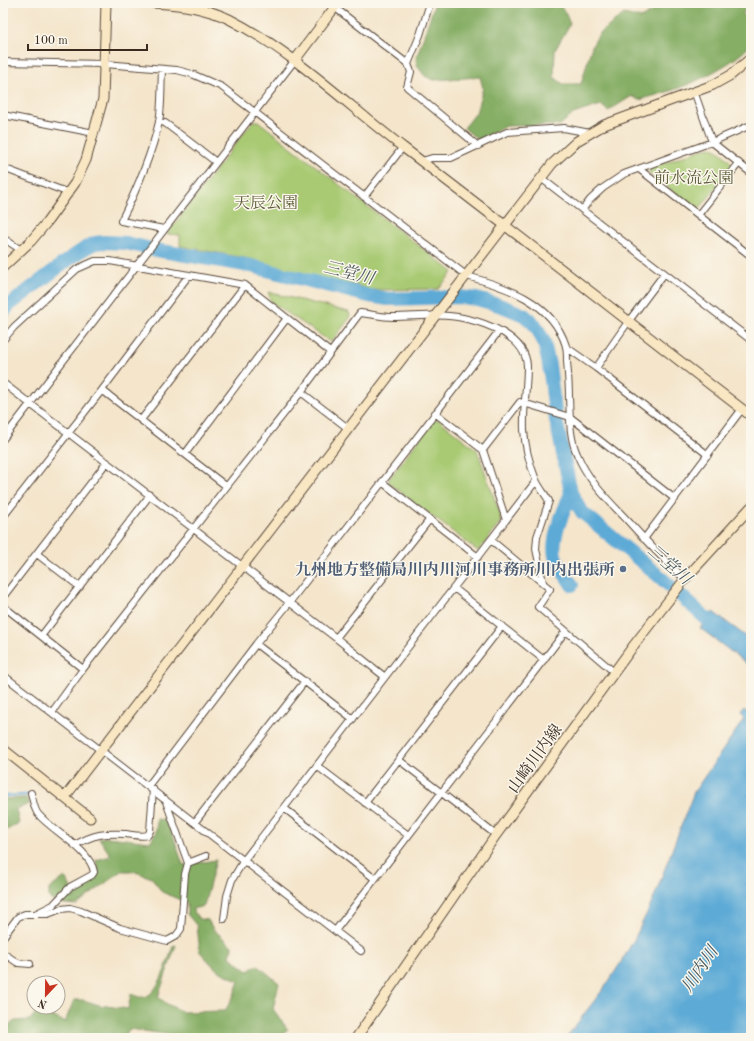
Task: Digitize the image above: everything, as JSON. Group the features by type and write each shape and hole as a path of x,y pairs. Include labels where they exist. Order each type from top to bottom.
{"street":[{"path":"3,267 47,222 75,183 86,160 103,99 106,3"},
{"path":"153,3 191,8 226,18 250,31 295,60 403,147 506,225 628,322 751,416"},
{"path":"430,3 420,35 408,64 410,72 407,87 478,146"},
{"path":"3,439 295,60 334,5 408,64"},
{"path":"65,797 552,164 567,150 604,124 712,85 740,68 751,58"},
{"path":"3,62 105,64 162,70 177,70 192,74 222,87 465,277 490,283 516,292 537,304 560,332 566,347 567,416 576,453 585,470 596,488 664,560 685,579"},
{"path":"162,70 159,121 147,164 131,202 121,221 163,231"},
{"path":"694,91 712,142 751,173"},
{"path":"3,115 94,133"},
{"path":"159,121 165,123 216,162"},
{"path":"582,210 603,188 624,174 712,142 751,125"},
{"path":"422,161 432,158 451,158 507,132 564,128 590,133"},
{"path":"364,197 403,147"},
{"path":"698,215 739,163"},
{"path":"3,168 68,193"},
{"path":"639,169 751,256"},
{"path":"541,178 664,274 750,338"},
{"path":"3,238 21,250"},
{"path":"3,340 14,327 77,269 95,261 110,261 138,263 245,286 330,352"},
{"path":"596,368 664,274"},
{"path":"3,517 189,275"},
{"path":"141,420 245,286"},
{"path":"52,712 83,668 301,392 360,313 391,317 437,314 462,318 499,331 510,337 517,344 526,359 527,365 527,405 524,429 526,448 536,481 549,501 537,536 536,549 543,582"},
{"path":"185,454 287,318"},
{"path":"75,845 89,837 114,833 144,836 148,835 150,831 150,788 256,644 499,331"},
{"path":"566,347 596,368 708,455"},
{"path":"3,383 336,638 385,678"},
{"path":"102,390 226,486"},
{"path":"301,392 349,429"},
{"path":"482,450 520,402 567,416 675,499"},
{"path":"644,539 742,410"},
{"path":"435,413 482,450 506,520"},
{"path":"3,597 107,462"},
{"path":"224,919 226,896 232,880 244,860 536,481"},
{"path":"382,482 478,557"},
{"path":"42,635 150,495"},
{"name":"山崎川内線","path":"356,1038 496,835 614,672 685,579 751,507"},
{"path":"336,638 430,519"},
{"path":"491,540 550,589 538,607 565,632 614,672"},
{"path":"37,554 80,587"},
{"path":"454,588 544,660"},
{"path":"3,606 83,668"},
{"path":"365,803 502,626"},
{"path":"335,931 565,632"},
{"path":"256,644 353,719"},
{"path":"3,675 361,950"},
{"path":"195,822 304,681"},
{"path":"3,749 90,818"},
{"path":"399,760 496,835"},
{"path":"317,766 408,835"},
{"path":"30,793 37,813 56,832 75,845 90,861 94,872 92,875 70,887 53,904 35,914"},
{"path":"3,937 18,917 25,914 48,914 70,908 81,911 120,928 167,941 176,936 181,929 185,874 188,863 165,799"},
{"path":"284,808 375,879"},
{"path":"188,863 206,856"},
{"path":"3,953 18,963 30,964"}],"green space":[{"path":"435,3 558,3 565,12 570,24 555,50 554,77 563,84 581,84 592,46 599,34 624,14 641,18 658,8 662,3 749,3 749,8 743,13 750,28 751,40 746,49 722,67 677,89 639,100 632,96 608,111 601,105 573,114 560,125 506,126 478,140 464,128 476,113 483,88 480,77 433,80 425,76 417,66 416,59"},
{"name":"天辰公園","path":"253,121 258,121 453,272 438,289 370,290 356,285 333,282 250,259 180,246 180,235 167,234"},
{"name":"前水流公園","path":"709,147 716,149 723,154 733,167 699,209 696,209 649,173 650,168"},
{"path":"268,292 349,312 350,318 331,342 271,302"},
{"path":"434,420 439,420 477,450 501,517 501,522 478,551 389,483 389,479"},
{"path":"26,798 30,804 16,809 19,823 3,831 3,799"},
{"path":"157,819 165,820 174,838 183,865 216,860 204,906 192,909 199,919 208,920 213,929 232,946 230,957 248,971 257,965 279,983 273,1009 288,1030 278,1038 175,1038 173,1035 129,1029 124,1038 3,1038 3,1027 8,1026 15,1021 30,1020 34,1015 49,1015 65,1022 74,1000 83,1000 99,1005 128,1009 131,994 138,997 143,997 153,991 166,967 173,946 176,945 158,997 167,1004 183,1012 225,1011 234,995 239,981 217,970 200,952 197,926 187,914 187,902 162,892 152,878 133,871 121,871 77,905 63,904 51,900 49,897 49,889 65,877 72,889 83,885 95,876 98,869 96,860 111,856 99,838 108,837 150,842 156,832"}],"water":[{"path":"713,612 751,640 751,667 700,628"},
{"name":"川内川","path":"751,708 751,1038 566,1038 607,984 635,938 653,900 694,792 744,719 740,715 744,710 748,713"}],"waterway":[{"name":"三堂川","path":"3,313 8,306 65,262 87,247 95,243 104,242 126,243 156,250 251,266 369,296 388,299 461,297 477,299 502,306 524,315 533,323 544,342 549,365 556,420 571,493 582,512 660,577 720,631"},
{"name":"三堂川","path":"571,493 556,532 554,549 558,563 572,585"},
{"path":"3,796 27,795"}],"place":[{"name":"九州地方整備局川内川河川事務所川内出張所","path":"623,569"}]}
